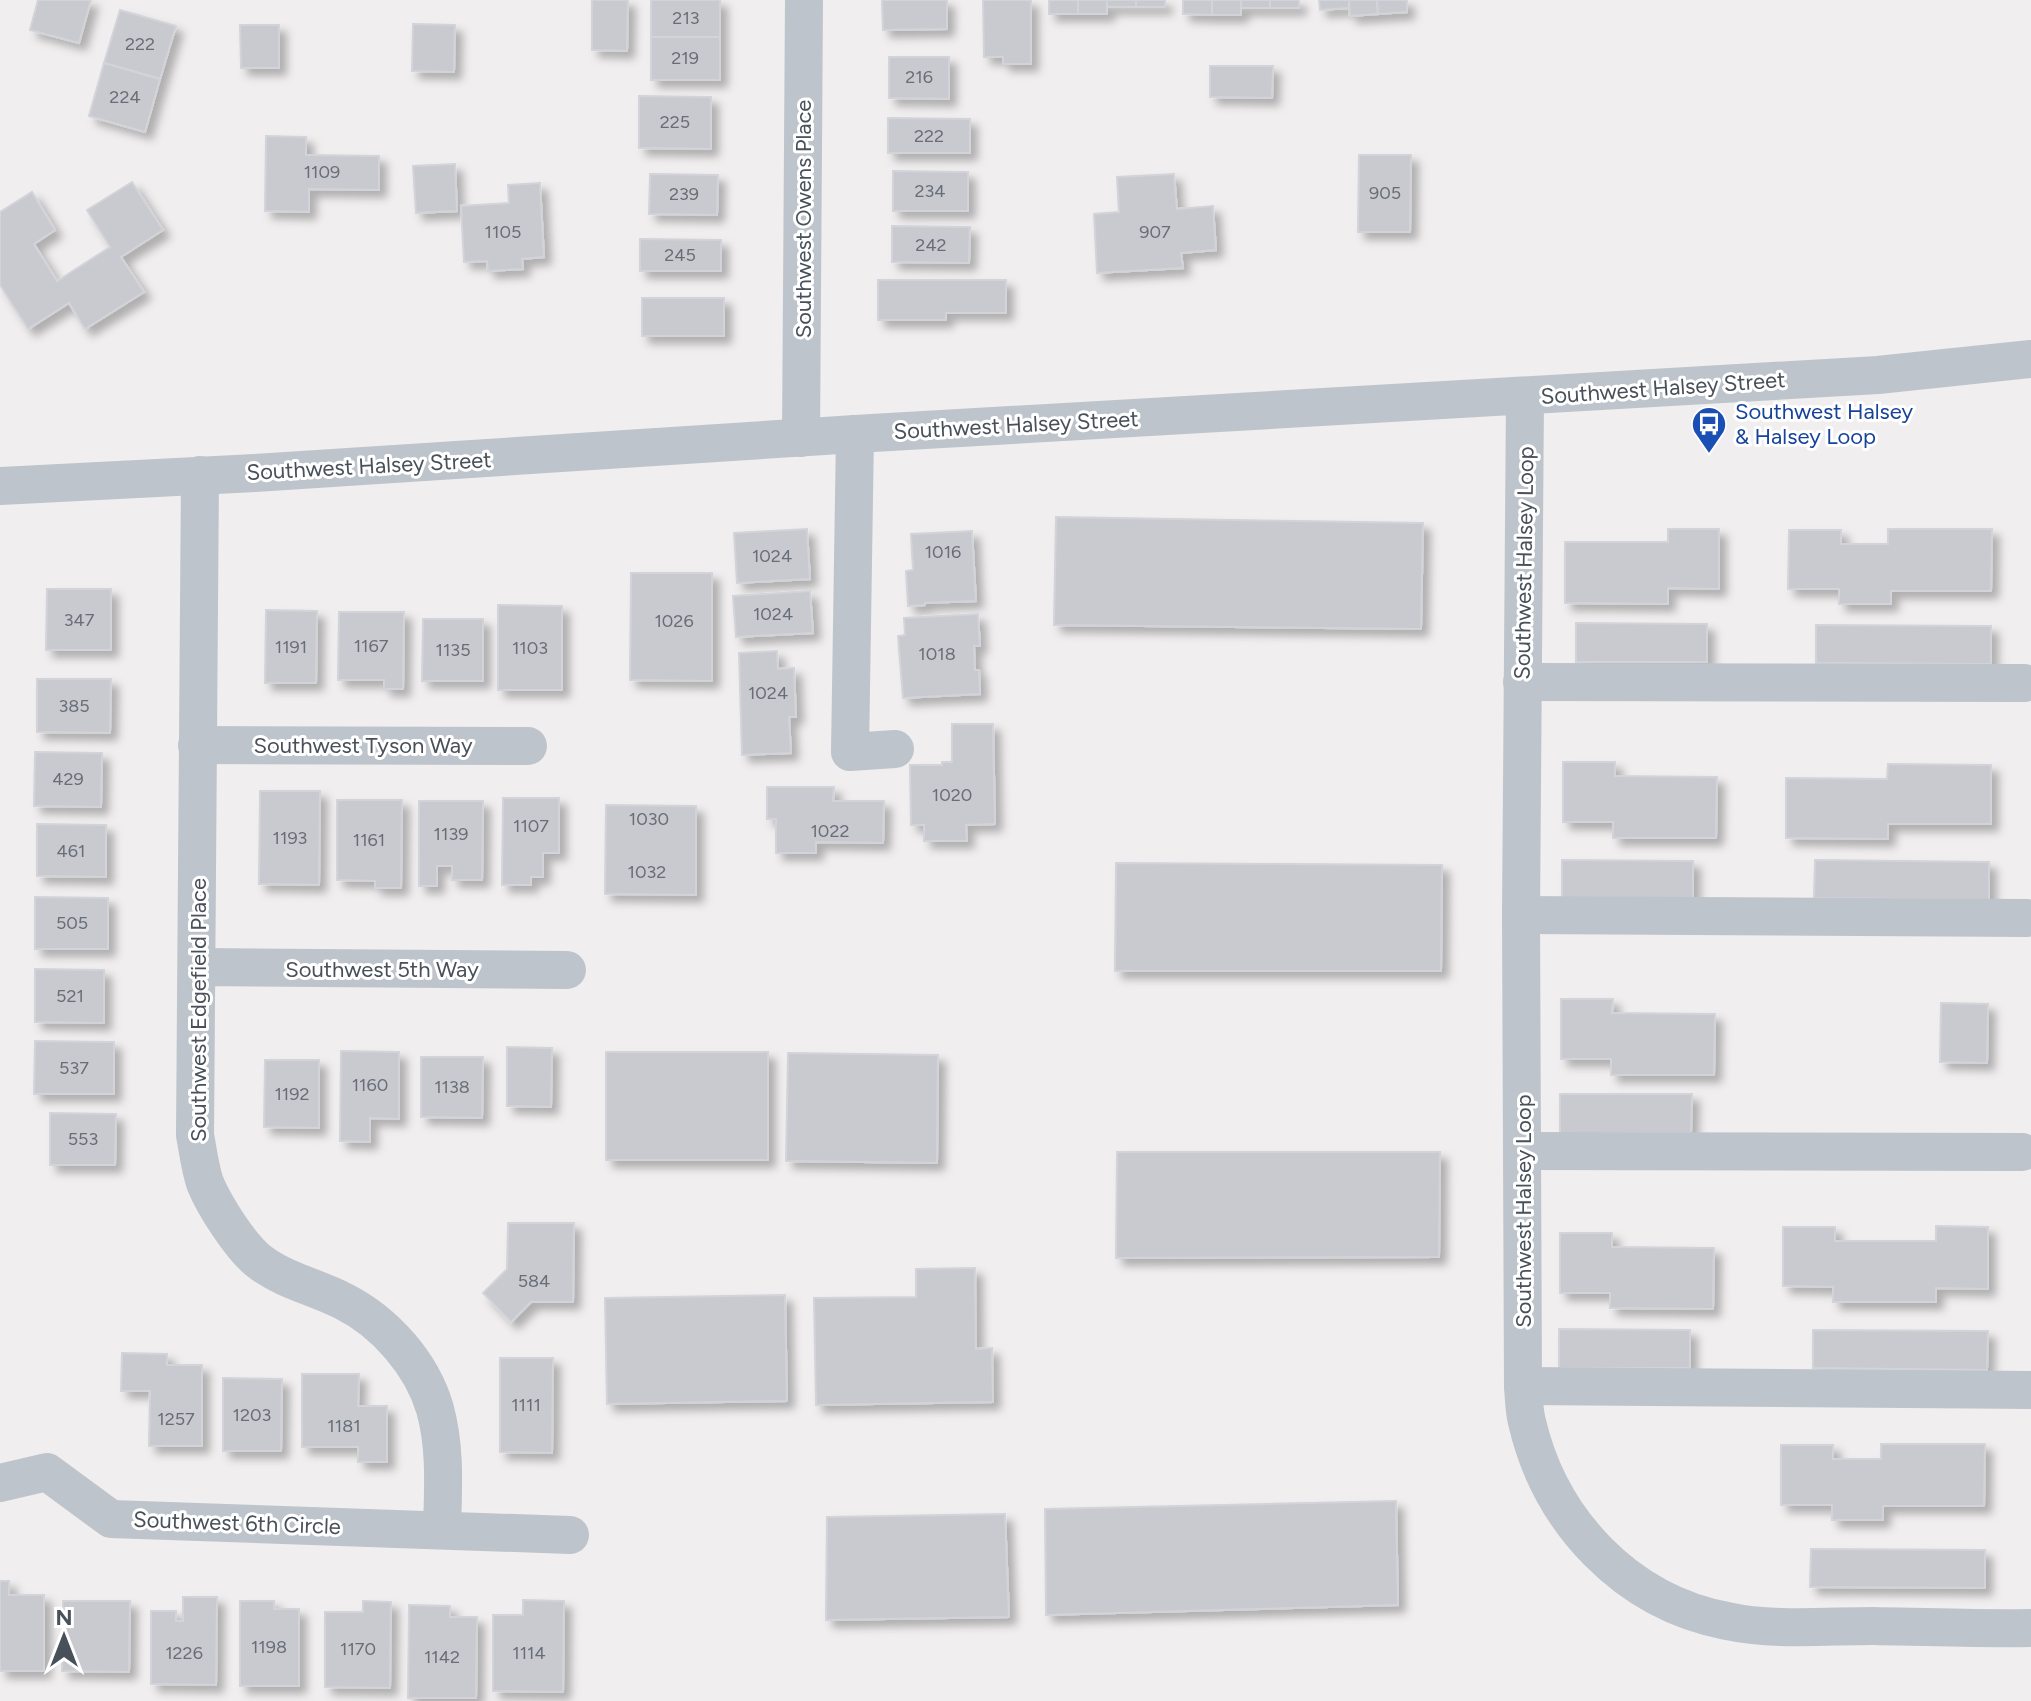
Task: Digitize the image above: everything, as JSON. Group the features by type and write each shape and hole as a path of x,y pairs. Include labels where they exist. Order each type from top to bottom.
{"street":[{"name":"Southwest Owens Place","path":"801,438 804,0"},
{"name":"Southwest Halsey Street","path":"0,486 1878,375 2031,359"},
{"name":"Southwest Halsey Loop","path":"1525,396 1521,915 1523,1386 1526,1422 1541,1465 1562,1509 1583,1537 1611,1564 1650,1594 1688,1611 1728,1622 1774,1626 2031,1628"},
{"path":"855,434 850,752 895,749"},
{"name":"Southwest Edgefield Place","path":"200,475 195,1135 205,1183 226,1224 259,1262 297,1283 343,1301 378,1323 416,1366 435,1407 444,1451 442,1530"},
{"path":"1522,682 2024,683"},
{"name":"Southwest Tyson Way","path":"197,745 528,746"},
{"path":"1521,915 2027,918"},
{"name":"Southwest 5th Way","path":"197,967 567,970"},
{"path":"1522,1151 2022,1152"},
{"path":"1523,1386 2031,1390"},
{"name":"Southwest 6th Circle","path":"0,1483 47,1472 111,1519 570,1535"}],"building":[{"path":"38,0 91,0 79,43 30,30"},
{"path":"592,0 628,0 627,51 592,50"},
{"path":"651,0 720,0 720,37 651,37"},
{"path":"882,0 947,0 947,29 883,30"},
{"path":"983,0 1031,0 1031,64 1003,64 1003,57 984,57"},
{"path":"1049,0 1078,0 1078,14 1049,14"},
{"path":"1078,0 1107,0 1107,14 1078,14"},
{"path":"1107,0 1136,0 1136,7 1107,7"},
{"path":"1136,0 1165,0 1165,7 1136,7"},
{"path":"1183,0 1212,0 1212,15 1183,14"},
{"path":"1212,0 1241,0 1241,15 1212,15"},
{"path":"1241,0 1270,0 1270,8 1241,8"},
{"path":"1270,0 1299,0 1299,8 1270,8"},
{"path":"1319,0 1349,0 1349,8 1320,10"},
{"path":"1349,0 1377,0 1378,14 1350,16"},
{"path":"1377,0 1407,0 1407,12 1378,14"},
{"path":"120,10 176,26 160,79 104,63"},
{"path":"413,24 455,25 454,72 412,71"},
{"path":"240,25 279,25 279,68 241,68"},
{"path":"651,37 720,37 720,80 651,80"},
{"path":"889,57 949,57 949,99 889,98"},
{"path":"104,63 160,79 145,132 89,116"},
{"path":"1210,66 1273,66 1272,98 1210,97"},
{"path":"639,96 711,97 711,149 639,148"},
{"path":"888,118 970,119 970,153 888,153"},
{"path":"266,136 306,137 306,155 379,156 379,190 309,189 309,212 265,211"},
{"path":"1359,155 1411,155 1410,232 1358,232"},
{"path":"455,164 457,211 416,213 413,166"},
{"path":"893,171 968,172 968,211 893,211"},
{"path":"650,174 718,175 717,215 649,214"},
{"path":"1174,174 1177,209 1213,206 1216,250 1181,253 1183,268 1097,273 1094,214 1119,212 1117,177"},
{"path":"132,182 163,230 121,257 144,292 85,329 69,303 28,329 0,285 0,212 32,192 55,230 34,244 57,281 110,247 87,210"},
{"path":"540,183 544,257 522,259 523,269 488,271 487,261 464,262 461,206 509,203 508,185"},
{"path":"892,226 970,227 969,263 892,262"},
{"path":"640,239 721,240 721,271 640,271"},
{"path":"878,280 1006,280 1006,313 946,313 946,320 878,320"},
{"path":"642,298 724,298 724,336 642,336"},
{"path":"1056,517 1423,523 1421,629 1054,625"},
{"path":"807,529 810,579 737,583 734,533"},
{"path":"1668,529 1719,529 1719,589 1668,588 1668,604 1565,603 1565,542 1668,542"},
{"path":"1888,529 1992,529 1991,591 1891,591 1891,604 1839,604 1839,589 1788,589 1789,530 1841,530 1841,544 1888,544"},
{"path":"972,531 976,601 908,606 906,571 913,570 911,534"},
{"path":"631,573 712,573 712,681 630,680"},
{"path":"47,589 111,589 111,650 46,650"},
{"path":"810,591 813,633 736,637 733,596"},
{"path":"498,605 562,606 562,690 498,690"},
{"path":"266,610 317,611 316,683 265,683"},
{"path":"339,612 404,612 403,689 384,689 384,680 338,680"},
{"path":"978,614 980,646 974,646 980,694 903,698 898,636 905,635 904,618"},
{"path":"423,619 483,619 483,681 422,681"},
{"path":"1576,623 1707,624 1707,662 1576,662"},
{"path":"1816,625 1991,626 1991,664 1816,663"},
{"path":"777,651 778,669 794,668 796,717 789,717 791,753 742,755 739,653"},
{"path":"37,679 111,679 110,733 37,732"},
{"path":"952,724 993,724 995,824 966,825 967,841 924,841 924,825 911,825 910,765 952,762"},
{"path":"35,752 102,753 101,807 34,806"},
{"path":"1563,762 1615,762 1615,776 1717,777 1716,838 1613,838 1613,822 1563,822"},
{"path":"1888,764 1991,765 1991,824 1888,824 1888,839 1786,838 1786,778 1887,779"},
{"path":"767,787 834,787 833,801 884,801 883,843 816,842 816,853 776,853 776,819 767,819"},
{"path":"260,791 320,791 319,885 259,884"},
{"path":"503,798 559,798 559,853 543,853 543,877 531,877 531,885 502,885"},
{"path":"337,800 402,800 401,888 375,888 375,881 337,880"},
{"path":"419,801 483,801 482,880 452,880 452,866 437,866 437,886 419,886"},
{"path":"606,805 696,806 696,895 605,894"},
{"path":"37,824 106,825 106,877 37,876"},
{"path":"1562,860 1693,861 1693,899 1562,898"},
{"path":"1815,860 1989,862 1989,900 1814,898"},
{"path":"1116,863 1442,865 1441,971 1115,971"},
{"path":"35,897 108,898 108,949 35,949"},
{"path":"35,969 104,970 104,1023 35,1022"},
{"path":"1561,999 1613,999 1612,1013 1715,1014 1714,1075 1611,1075 1611,1059 1561,1059"},
{"path":"1941,1003 1988,1004 1987,1063 1940,1062"},
{"path":"35,1041 114,1042 114,1094 34,1094"},
{"path":"507,1047 552,1048 551,1107 507,1106"},
{"path":"341,1051 399,1052 399,1119 370,1118 370,1142 340,1141"},
{"path":"606,1052 768,1052 768,1160 606,1160"},
{"path":"788,1053 938,1055 937,1163 786,1161"},
{"path":"421,1057 483,1057 482,1118 421,1117"},
{"path":"265,1060 319,1060 319,1128 264,1127"},
{"path":"1560,1094 1692,1094 1691,1133 1560,1133"},
{"path":"50,1113 116,1114 115,1165 50,1165"},
{"path":"1117,1152 1440,1152 1439,1257 1116,1258"},
{"path":"508,1223 574,1223 573,1302 531,1302 511,1322 483,1293 507,1269"},
{"path":"1936,1226 1988,1227 1988,1289 1936,1288 1936,1302 1833,1302 1833,1287 1783,1286 1783,1227 1835,1227 1835,1241 1936,1241"},
{"path":"1560,1233 1612,1233 1612,1247 1714,1248 1713,1309 1610,1308 1610,1293 1560,1293"},
{"path":"975,1268 976,1349 992,1348 993,1402 816,1405 814,1298 916,1297 916,1269"},
{"path":"785,1295 787,1401 607,1404 605,1298"},
{"path":"1559,1329 1690,1330 1690,1368 1559,1368"},
{"path":"1813,1330 1988,1331 1987,1370 1813,1368"},
{"path":"122,1353 167,1354 167,1365 202,1365 202,1446 149,1446 150,1391 121,1391"},
{"path":"500,1358 553,1358 552,1453 500,1452"},
{"path":"302,1374 359,1374 358,1406 387,1406 387,1462 358,1462 358,1447 302,1447"},
{"path":"223,1378 282,1379 281,1451 223,1451"},
{"path":"1881,1444 1985,1444 1984,1506 1883,1506 1883,1520 1832,1520 1832,1505 1781,1505 1781,1445 1833,1445 1833,1459 1881,1459"},
{"path":"1396,1501 1398,1605 1046,1615 1045,1509"},
{"path":"1005,1514 1009,1617 826,1620 827,1517"},
{"path":"1811,1549 1985,1550 1985,1588 1810,1587"},
{"path":"0,1581 9,1581 9,1595 44,1595 44,1671 0,1671"},
{"path":"183,1597 217,1597 216,1685 151,1684 151,1611 176,1611 176,1621 183,1621"},
{"path":"523,1600 564,1601 563,1692 493,1691 493,1615 523,1615"},
{"path":"63,1601 130,1601 129,1672 62,1671"},
{"path":"240,1601 274,1601 274,1609 299,1609 299,1686 240,1686"},
{"path":"363,1601 391,1602 390,1688 325,1687 325,1612 363,1612"},
{"path":"409,1605 450,1606 450,1617 477,1617 476,1698 408,1698"}],"place":[{"name":"Southwest Halsey & Halsey Loop","path":"1709,455"}]}
